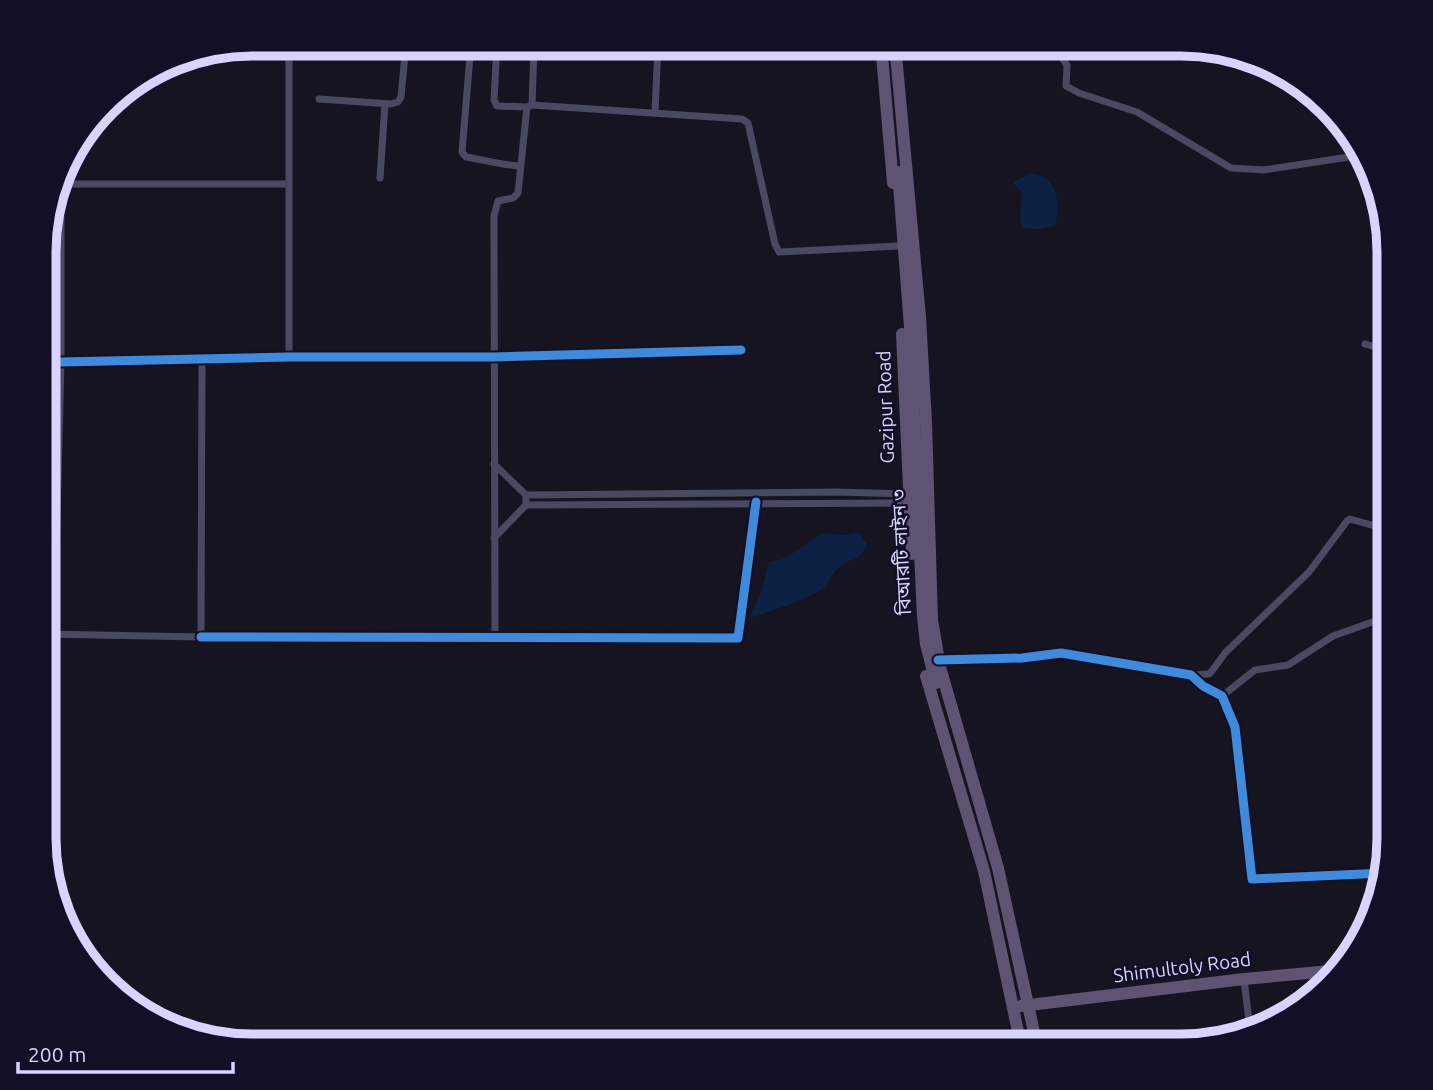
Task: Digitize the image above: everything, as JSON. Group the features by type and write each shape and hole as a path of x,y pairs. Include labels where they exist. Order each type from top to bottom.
{"main road":[{"name":"Gazipur Road","path":"882,56 898,246 908,498 917,632 924,668 972,825 1020,1006"},
{"name":"বিআরটি লাইন ৩","path":"888,56 910,327 926,644 981,834 1026,1034"},
{"name":"Gazipur Road","path":"896,56 920,317 932,620 938,660 998,868 1020,1006"},
{"name":"Shimultoly Road","path":"1020,1006 1323,972"},
{"path":"1020,1006 1021,1034"},
{"path":"1020,1006 1032,1034"}],"street":[{"path":"289,56 289,357"},
{"path":"319,99 385,104 398,102 401,97 406,56"},
{"path":"470,56 462,152 466,157 488,160 495,164 520,166"},
{"path":"496,56 494,100 497,106 655,113 742,119 748,123 779,252 898,246"},
{"path":"495,638 495,206 501,199 513,198 518,193 534,56"},
{"path":"655,113 657,56"},
{"path":"1061,56 1068,65 1066,86 1079,93 1137,112 1230,168 1264,170 1353,157"},
{"path":"380,178 385,104"},
{"path":"69,182 288,184"},
{"path":"56,557 61,362 61,211"},
{"path":"1364,344 1377,348"},
{"path":"61,362 289,357 493,357 741,350"},
{"path":"201,637 202,359"},
{"path":"494,464 526,495 824,492 908,498"},
{"path":"494,538 526,505 526,495"},
{"path":"526,505 908,498"},
{"path":"56,635 738,638 756,502"},
{"path":"938,660 1022,658 1061,653 1191,675 1209,674 1241,637 1309,572 1348,520 1377,527"},
{"path":"1222,696 1255,670 1288,665 1333,636 1377,621"},
{"path":"1191,675 1203,686 1222,696 1235,727 1252,879 1374,873"},
{"path":"1244,979 1250,1022"}],"water":[{"path":"1030,173 1040,175 1052,185 1057,199 1055,226 1022,228 1022,192 1013,183"},
{"path":"858,532 867,544 864,550 858,557 839,567 822,589 798,601 755,617 750,616 762,590 768,563 786,558 822,533 846,535"}],"cycle path":[{"path":"61,362 289,357 493,357 741,350"},
{"path":"201,637 738,638 756,502"},
{"path":"938,660 1022,658 1061,653 1191,675 1203,686 1222,696 1235,727 1252,879 1374,873"}]}
